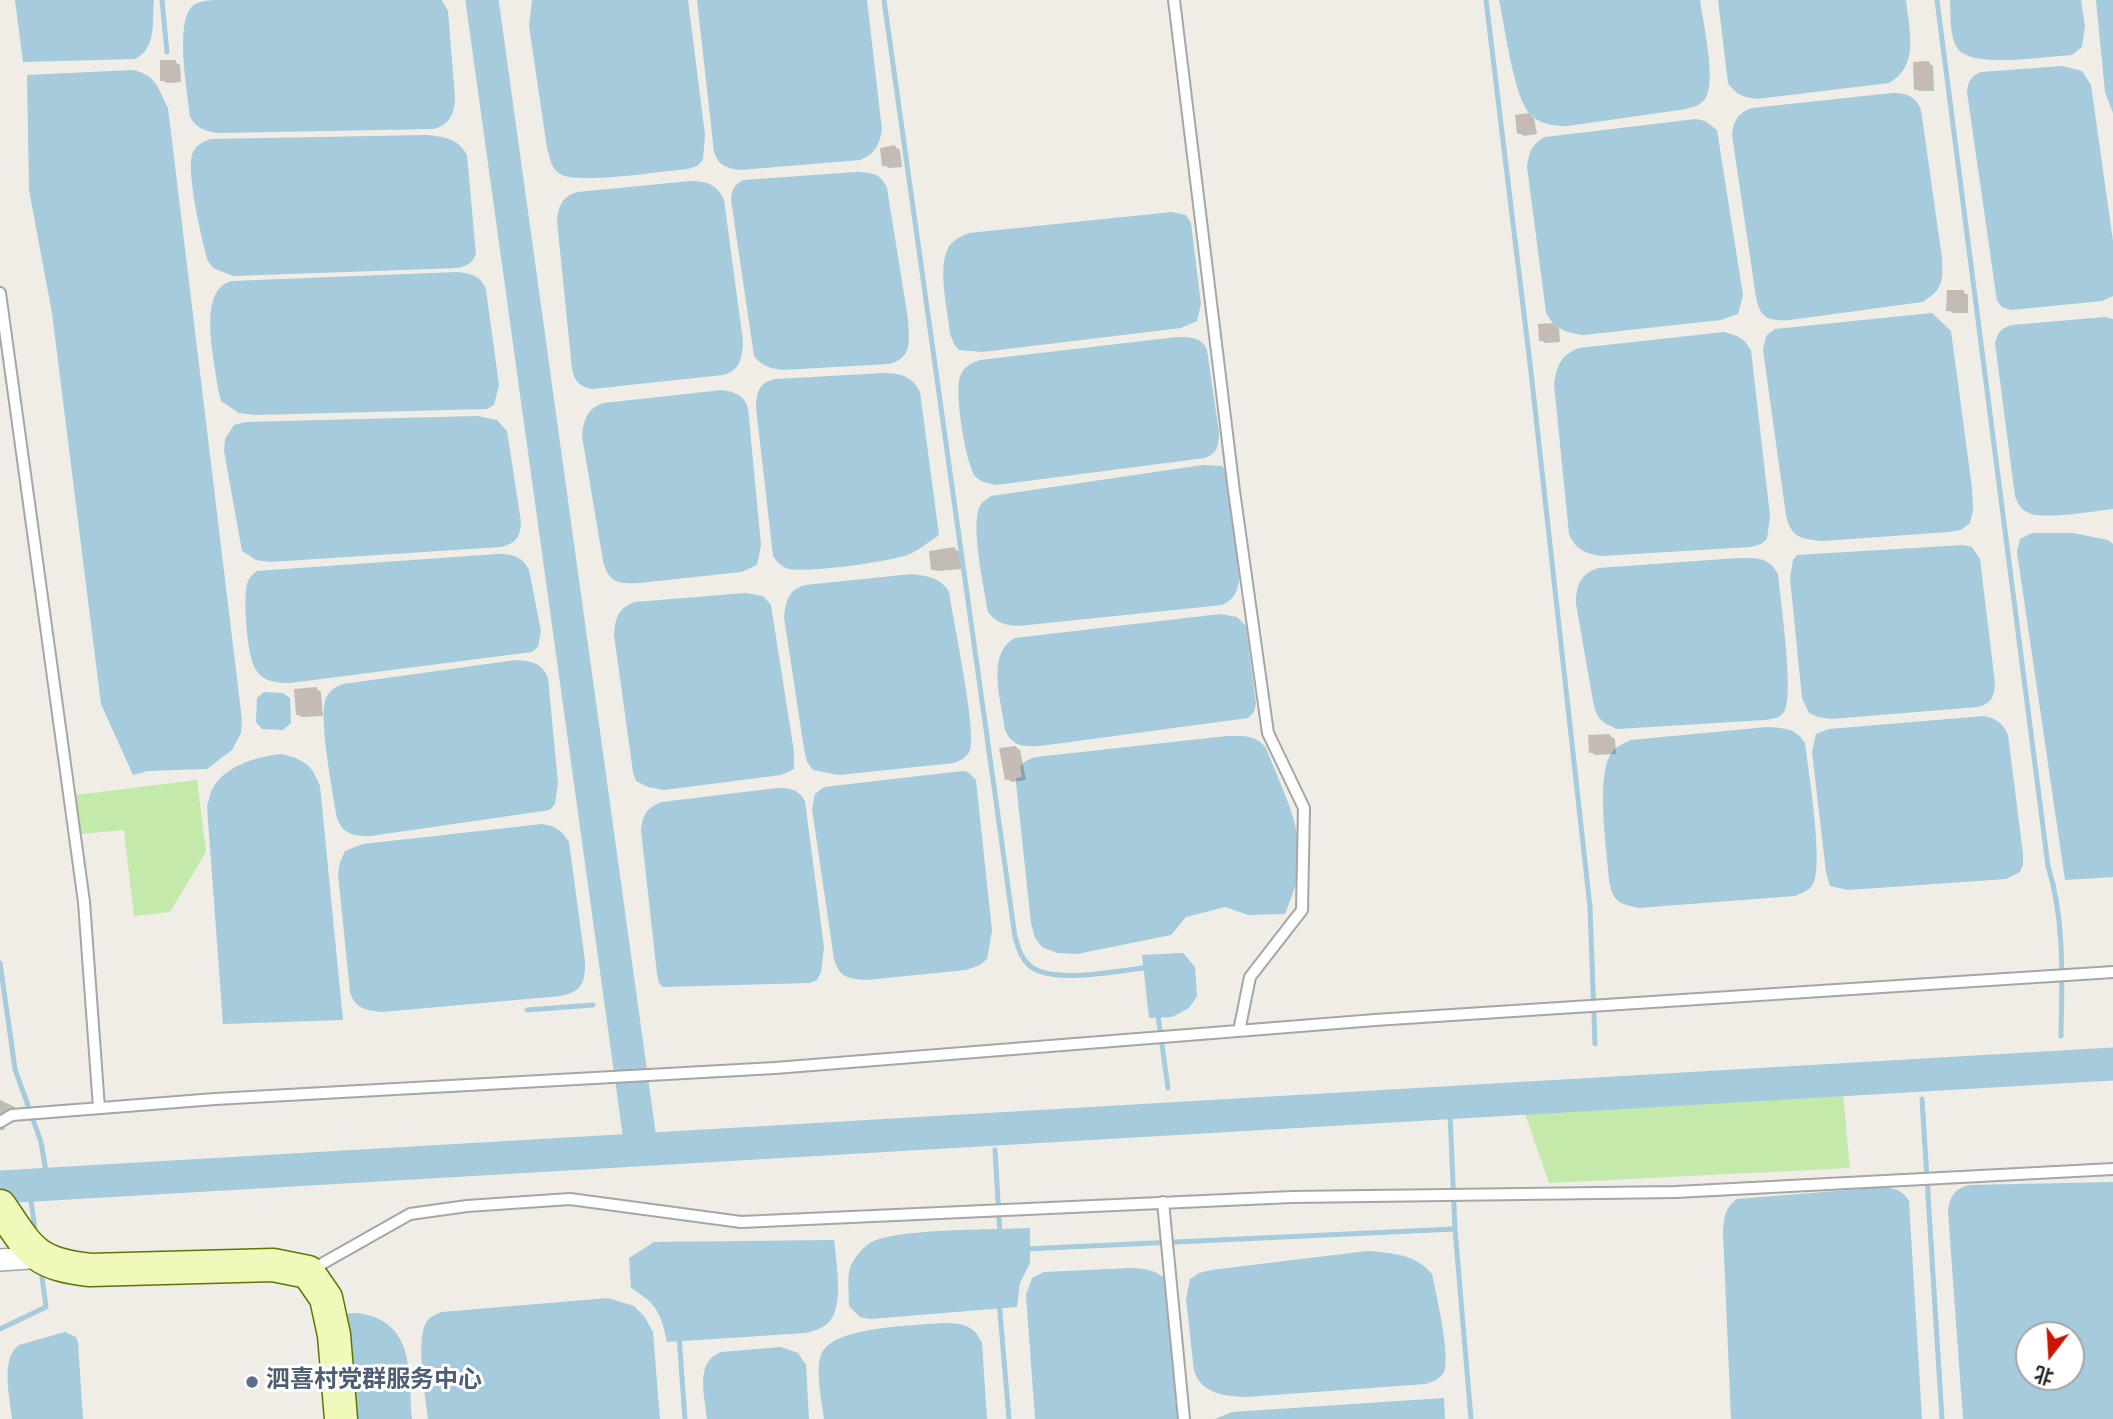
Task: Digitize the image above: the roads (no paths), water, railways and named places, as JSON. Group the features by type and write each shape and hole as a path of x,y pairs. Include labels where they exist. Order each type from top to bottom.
{"street":[{"path":"0,1206 32,1247 59,1266 90,1270 273,1265 308,1272 326,1298 334,1335 341,1419"},
{"path":"0,1260 32,1247"}],"lane":[{"path":"1174,0 1234,491 1268,733 1304,808 1302,910 1250,976 1239,1031"},
{"path":"0,293 84,902 99,1108"},
{"path":"0,1122 12,1115 215,1099 775,1068 1239,1031 2113,972"},
{"path":"308,1272 410,1214 467,1206 570,1199 741,1222 1292,1197 1676,1192 2113,1169"},
{"path":"1163,1202 1184,1419"}],"water":[{"path":"15,0 154,0 150,41 142,54 135,59 23,62"},
{"path":"216,0 442,0 448,11 455,98 450,118 439,127 218,133 202,129 190,117 183,39 188,12 195,4"},
{"path":"532,0 688,0 705,135 703,160 688,169 623,176 587,178 558,173 547,148 529,26"},
{"path":"697,0 867,0 882,130 873,152 860,160 740,170 720,163 714,152"},
{"path":"1499,0 1700,0 1710,79 1705,99 1699,105 1686,109 1568,126 1540,121 1532,116 1520,95"},
{"path":"1718,0 1906,0 1910,35 1909,57 1899,76 1889,83 1757,99 1744,96 1728,83"},
{"path":"1950,0 2081,0 2085,26 2082,47 2072,55 2029,59 1994,60 1966,55 1958,49 1953,38"},
{"path":"2096,0 2113,0 2113,113 2105,92"},
{"path":"2062,66 2082,71 2091,85 2113,241 2113,296 2102,301 2011,310 2002,307 1997,301 1967,88 1972,77 1981,72"},
{"path":"133,70 152,79 168,108 242,720 241,733 232,750 207,769 148,771 133,775 101,704 52,313 29,190 27,75"},
{"path":"1892,93 1910,96 1921,110 1942,258 1942,279 1938,289 1922,302 1790,320 1767,317 1760,310 1756,297 1732,135 1737,118 1752,108"},
{"path":"1696,119 1705,121 1717,130 1743,295 1738,314 1721,320 1583,335 1556,326 1546,312 1527,167 1534,146 1545,137"},
{"path":"427,135 451,140 460,145 467,155 476,254 469,264 458,268 233,276 213,268 208,261 195,205 191,173 193,152 200,144 211,139"},
{"path":"855,172 874,174 882,179 887,188 908,319 909,341 906,353 889,364 782,370 766,366 754,356 731,200 733,190 743,180"},
{"path":"690,181 710,184 724,200 743,341 737,367 723,375 592,389 578,383 572,369 557,221 562,202 578,192"},
{"path":"1172,212 1186,215 1191,223 1201,304 1197,321 1181,328 982,352 959,350 954,344 950,334 943,276 946,254 950,245 959,238 969,233"},
{"path":"457,272 478,278 486,290 499,385 494,405 487,409 255,415 239,413 221,401 210,328 214,297 221,287 232,281"},
{"path":"1932,313 1951,331 1972,488 1973,510 1970,523 1961,530 1948,532 1823,541 1798,536 1788,523 1786,515 1763,350 1766,336 1775,329"},
{"path":"2105,317 2113,319 2113,509 2057,515 2029,513 2020,506 2015,496 1995,343 1997,336 2012,325"},
{"path":"1724,332 1740,338 1751,350 1770,516 1767,539 1751,547 1601,556 1582,550 1569,534 1554,384 1561,362 1579,348"},
{"path":"1177,337 1199,340 1207,350 1219,433 1218,446 1213,454 1205,458 996,485 976,477 968,459 960,412 960,377 968,366 980,360"},
{"path":"883,373 905,376 920,392 939,535 911,553 883,561 798,570 784,567 773,556 756,407 760,388 766,382 776,379"},
{"path":"722,390 738,395 748,408 761,545 757,565 741,572 639,583 615,581 608,574 603,561 582,436 587,415 604,403"},
{"path":"477,416 497,420 507,431 521,522 518,536 510,544 501,547 270,562 256,560 242,551 224,451 225,439 234,425 245,422"},
{"path":"1203,465 1222,466 1229,476 1239,580 1234,595 1226,603 1018,626 1001,623 988,612 977,524 982,503 991,496"},
{"path":"2032,533 2073,533 2108,540 2113,544 2113,877 2065,880 2017,552 2020,539"},
{"path":"1963,545 1972,547 1980,559 1995,683 1993,696 1989,701 1978,707 1831,719 1809,713 1802,698 1790,578 1793,560 1797,555"},
{"path":"497,554 516,557 529,570 541,631 538,647 532,652 290,683 267,679 256,670 250,654 245,602 247,584 257,571"},
{"path":"1738,558 1766,561 1778,574 1788,687 1784,712 1778,717 1765,720 1618,729 1604,722 1598,716 1593,701 1576,604 1578,586 1583,577 1598,568"},
{"path":"912,574 938,581 949,592 970,721 969,753 954,763 839,775 813,770 807,762 804,749 784,617 789,597 805,585"},
{"path":"745,593 763,596 771,605 794,752 794,769 781,775 664,790 636,781 614,635 619,614 635,602"},
{"path":"1220,614 1237,617 1246,626 1256,704 1254,712 1248,718 1040,746 1019,744 1011,739 1005,730 998,667 1000,655 1006,645 1015,638"},
{"path":"516,660 536,664 548,678 558,783 555,804 550,810 371,836 355,835 343,828 337,818 325,738 324,708 331,691 343,684"},
{"path":"264,692 283,693 290,698 291,723 283,730 262,729 256,722 257,698"},
{"path":"1984,716 1999,722 2008,735 2023,854 2020,872 2006,879 1848,890 1830,886 1826,872 1812,752 1816,734 1829,729"},
{"path":"1767,727 1793,732 1805,743 1816,838 1816,874 1813,884 1805,892 1795,896 1638,908 1617,900 1609,880 1603,798 1606,766 1612,752 1631,740"},
{"path":"1227,736 1253,738 1262,743 1292,815 1299,843 1300,864 1285,914 1248,915 1225,907 1186,917 1171,935 1077,954 1057,953 1042,947 1035,938 1031,923 1016,783 1021,766 1036,757"},
{"path":"282,754 306,764 320,786 343,1020 223,1024 207,807 213,788 227,772 254,759"},
{"path":"968,772 976,780 992,931 987,959 966,970 866,980 845,976 834,959 812,809 815,794 824,787"},
{"path":"777,788 793,790 805,801 824,947 821,972 817,980 810,983 663,987 657,974 641,830 647,812 662,802"},
{"path":"542,824 558,830 569,842 585,961 583,980 578,988 561,996 382,1012 366,1009 355,1002 350,992 338,874 345,851 363,844"},
{"path":"1183,953 1195,967 1197,996 1189,1008 1172,1017 1149,1018 1142,955"},
{"path":"2113,1182 2113,1419 1963,1419 1948,1212 1954,1194 1969,1185"},
{"path":"1885,1187 1899,1191 1909,1201 1922,1419 1731,1419 1723,1232 1728,1209 1737,1199"},
{"path":"1030,1228 1030,1263 1020,1283 1017,1307 870,1319 860,1317 849,1306 850,1268 858,1254 870,1243 882,1238 922,1232"},
{"path":"834,1240 838,1294 834,1314 825,1326 806,1333 667,1342 652,1304 631,1288 629,1258 654,1242"},
{"path":"1367,1251 1411,1258 1432,1274 1446,1353 1444,1372 1439,1378 1426,1384 1246,1397 1215,1392 1202,1385 1194,1371 1186,1299 1190,1279 1211,1270"},
{"path":"1131,1268 1154,1271 1165,1279 1182,1419 1035,1419 1026,1295 1032,1278 1044,1272"},
{"path":"608,1298 634,1306 644,1316 653,1332 660,1419 428,1419 421,1352 424,1328 431,1317 442,1312"},
{"path":"358,1313 377,1318 400,1338 408,1367 412,1419 348,1419 338,1314"},
{"path":"954,1323 971,1328 982,1343 987,1419 824,1419 819,1361 828,1345 840,1338 875,1329"},
{"path":"65,1332 76,1337 78,1342 83,1419 12,1419 8,1369 13,1351 19,1345"},
{"path":"781,1347 798,1353 806,1365 809,1419 707,1419 703,1381 707,1364 713,1357 721,1352"},
{"path":"1444,1398 1445,1419 1215,1419 1232,1412"}],"waterway":[{"path":"162,0 167,52"},
{"path":"482,0 640,1140"},
{"path":"884,0 1015,937 1020,953 1030,966 1054,975 1088,975 1150,967"},
{"path":"1486,0 1531,372 1590,907 1595,1044"},
{"path":"1937,0 2048,866 2060,929 2061,1036"},
{"path":"0,963 15,1069 41,1142 48,1184"},
{"path":"527,1010 593,1005"},
{"path":"1158,1016 1168,1088"},
{"path":"0,1187 2113,1064"},
{"path":"1922,1099 1942,1419"},
{"path":"1450,1113 1455,1229 1471,1419"},
{"path":"995,1150 1000,1234"},
{"path":"31,1201 36,1236"},
{"path":"1025,1249 1455,1229"},
{"path":"0,1329 46,1307 41,1270"},
{"path":"999,1301 1009,1419"},
{"path":"679,1336 685,1419"}],"place":[{"name":"泗喜村党群服务中心","path":"252,1382"}]}
